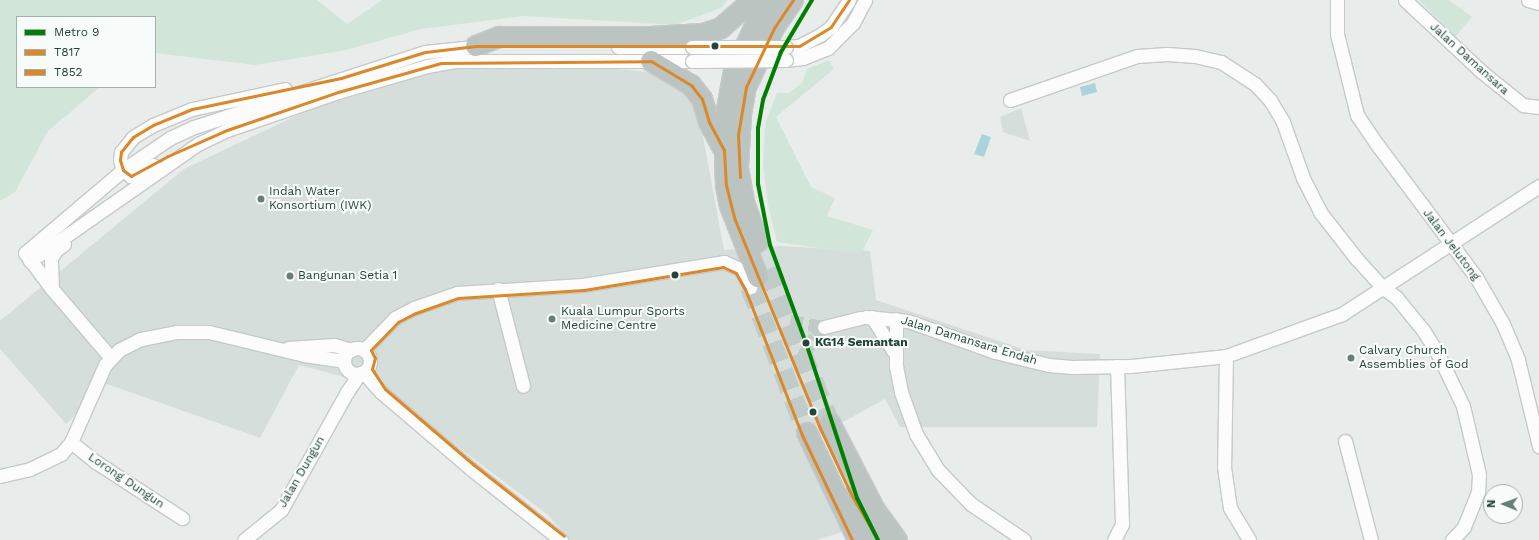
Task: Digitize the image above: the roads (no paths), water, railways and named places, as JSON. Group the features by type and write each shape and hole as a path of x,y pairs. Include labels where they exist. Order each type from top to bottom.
{"highway":[{"path":"476,46 500,37 651,37 703,34 721,28 753,0"},
{"path":"759,277 737,245 735,220 726,185 724,126 734,71 757,22 771,0"},
{"path":"759,277 738,167 738,135 746,87 774,28 793,0"},
{"path":"651,61 692,85 702,99 709,122 724,150"},
{"path":"819,427 897,540"},
{"path":"819,427 858,540"},
{"path":"819,427 852,496 878,540"},
{"path":"875,510 887,540"}],"street":[{"path":"27,257 123,170 170,138 194,127 341,78 425,52 476,46 786,47 804,44 831,27 849,0"},
{"path":"341,78 192,109 153,125 133,137 125,146 120,160 123,170 131,176 141,173 168,156 227,130 338,92 441,63 786,60 803,58 828,48 853,23 865,0"},
{"name":"Jalan Jelutong","path":"1337,0 1337,34 1357,115 1476,277 1503,324 1518,360 1539,446"},
{"name":"Jalan Jelutong","path":"1342,54 1344,0"},
{"name":"Jalan Damansara","path":"1405,0 1482,72 1523,105 1539,107"},
{"path":"1528,0 1539,3"},
{"path":"1010,100 1137,56 1167,54 1195,56 1230,67 1255,84 1270,100 1283,122 1303,178 1320,212 1356,258 1383,288 1396,297 1426,336 1438,354 1462,406 1479,474 1478,492 1464,527 1452,540"},
{"path":"27,257 95,216 198,144"},
{"name":"Jalan Damansara Endah","path":"824,327 866,317 896,319 908,321 1022,360 1072,367 1117,366 1226,356 1342,314 1383,288 1449,242 1539,186"},
{"path":"52,289 51,258 56,250 88,225 95,216"},
{"path":"27,257 52,289 111,358"},
{"path":"355,366 364,350 386,325 414,308 458,293 498,289 583,285 724,262 759,277"},
{"path":"498,289 523,386"},
{"path":"866,317 888,339 894,354 907,412 916,434 938,470 971,504 1024,540"},
{"path":"894,354 896,319"},
{"path":"0,476 30,469 61,454 71,442 101,372 111,358 129,344 141,338 177,332 209,332 355,366 381,392 471,469 561,540"},
{"path":"355,366 370,358 364,350"},
{"path":"1226,356 1224,467 1230,508 1249,540"},
{"name":"Jalan Dungun","path":"244,540 281,510 347,392 355,366"},
{"path":"1114,540 1122,524 1117,366"},
{"path":"1345,441 1371,540"},
{"name":"Lorong Dungun","path":"71,442 96,462 182,518"}],"water":[{"path":"1095,83 1097,92 1082,96 1080,87"},
{"path":"982,134 991,137 984,157 974,154"}],"tunnel":[{"path":"768,269 830,423"},
{"path":"750,287 807,433"},
{"path":"790,321 824,327"},
{"path":"803,356 815,336 824,327"}],"metro line":[{"name":"9","path":"812,0 781,52 763,100 758,128 758,184 770,245 807,346 857,498 878,540"}],"place":[{"name":"Indah Water Konsortium (IWK)","path":"261,199"},
{"name":"Bangunan Setia 1","path":"290,276"},
{"name":"Kuala Lumpur Sports Medicine Centre","path":"552,319"},
{"name":"KG14 Semantan","path":"806,343"},
{"name":"Calvary Church Assemblies of God","path":"1351,358"}]}
